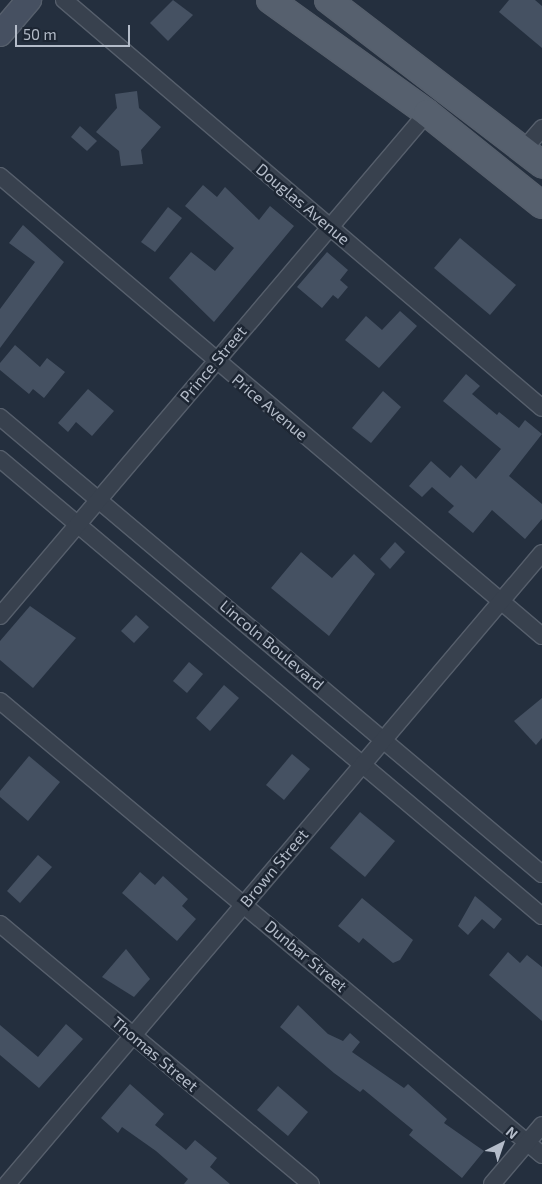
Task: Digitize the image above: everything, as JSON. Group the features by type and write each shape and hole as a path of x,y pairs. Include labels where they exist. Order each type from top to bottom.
{"main road":[{"path":"270,0 435,119 538,198"},
{"path":"333,1 533,157"},
{"path":"435,119 473,131 504,152 533,157"}],"street":[{"path":"0,34 29,0"},
{"name":"Douglas Avenue","path":"64,0 542,408"},
{"name":"Prince Street","path":"0,616 330,227 435,119"},
{"path":"533,157 542,128"},
{"name":"Price Avenue","path":"0,176 542,636"},
{"name":"Lincoln Boulevard","path":"0,417 542,874"},
{"name":"Lincoln Boulevard","path":"0,459 542,916"},
{"name":"Brown Street","path":"6,1184 542,553"},
{"name":"Dunbar Street","path":"0,701 542,1155"},
{"name":"Thomas Street","path":"0,924 311,1184"},
{"path":"492,1184 542,1124"}],"building":[{"path":"173,0 193,15 168,41 150,23"},
{"path":"509,0 535,0 542,6 542,48 499,12"},
{"path":"137,91 139,108 161,127 141,150 143,164 121,166 119,151 96,132 117,108 115,94"},
{"path":"80,126 97,141 87,151 71,137"},
{"path":"203,185 217,197 225,187 259,220 270,206 294,226 214,322 169,278 191,252 215,271 234,248 185,206"},
{"path":"168,207 182,218 155,252 141,242"},
{"path":"23,225 64,262 0,348 0,309 35,262 9,243"},
{"path":"460,238 516,285 490,315 434,268"},
{"path":"327,252 348,270 340,280 348,287 338,299 333,295 322,308 297,287"},
{"path":"400,311 417,326 379,368 345,340 366,316 382,330"},
{"path":"15,345 40,367 47,358 65,372 44,398 33,389 29,394 0,370 0,363"},
{"path":"466,374 480,386 472,394 497,415 499,412 519,428 525,420 542,434 509,476 542,504 542,519 525,539 492,510 473,533 448,512 454,506 432,487 422,497 409,486 431,461 450,478 461,465 476,479 501,449 443,401"},
{"path":"88,389 114,411 92,436 76,422 68,432 58,423"},
{"path":"383,391 401,407 371,443 352,428"},
{"path":"395,542 405,552 390,569 380,559"},
{"path":"301,552 332,578 354,554 375,574 329,636 271,588"},
{"path":"30,606 76,638 33,688 0,660 0,641"},
{"path":"136,615 149,627 134,643 121,631"},
{"path":"189,662 203,674 187,693 173,681"},
{"path":"224,685 239,698 210,731 196,718"},
{"path":"542,698 542,738 536,745 514,721"},
{"path":"292,754 310,769 284,800 266,785"},
{"path":"29,756 60,782 28,821 0,797 0,791"},
{"path":"360,812 395,841 365,877 330,848"},
{"path":"38,855 52,867 20,903 7,891"},
{"path":"140,872 155,885 163,876 188,899 182,906 196,919 177,941 122,893"},
{"path":"475,896 502,919 494,929 482,919 468,935 458,926"},
{"path":"362,898 413,940 400,960 393,963 363,938 359,943 338,926"},
{"path":"126,949 150,979 134,997 102,977"},
{"path":"508,952 520,963 527,955 542,967 542,1021 489,975"},
{"path":"298,1005 328,1034 343,1041 350,1033 360,1042 352,1052 404,1088 408,1084 447,1119 444,1123 484,1151 462,1178 409,1135 413,1130 363,1089 360,1092 334,1073 280,1027"},
{"path":"66,1024 83,1039 39,1088 0,1055 0,1025 38,1057"},
{"path":"130,1084 164,1114 155,1125 186,1150 195,1140 217,1158 210,1167 230,1184 184,1184 188,1179 156,1151 122,1127 118,1133 101,1118"},
{"path":"278,1086 308,1112 288,1136 257,1110"}]}
